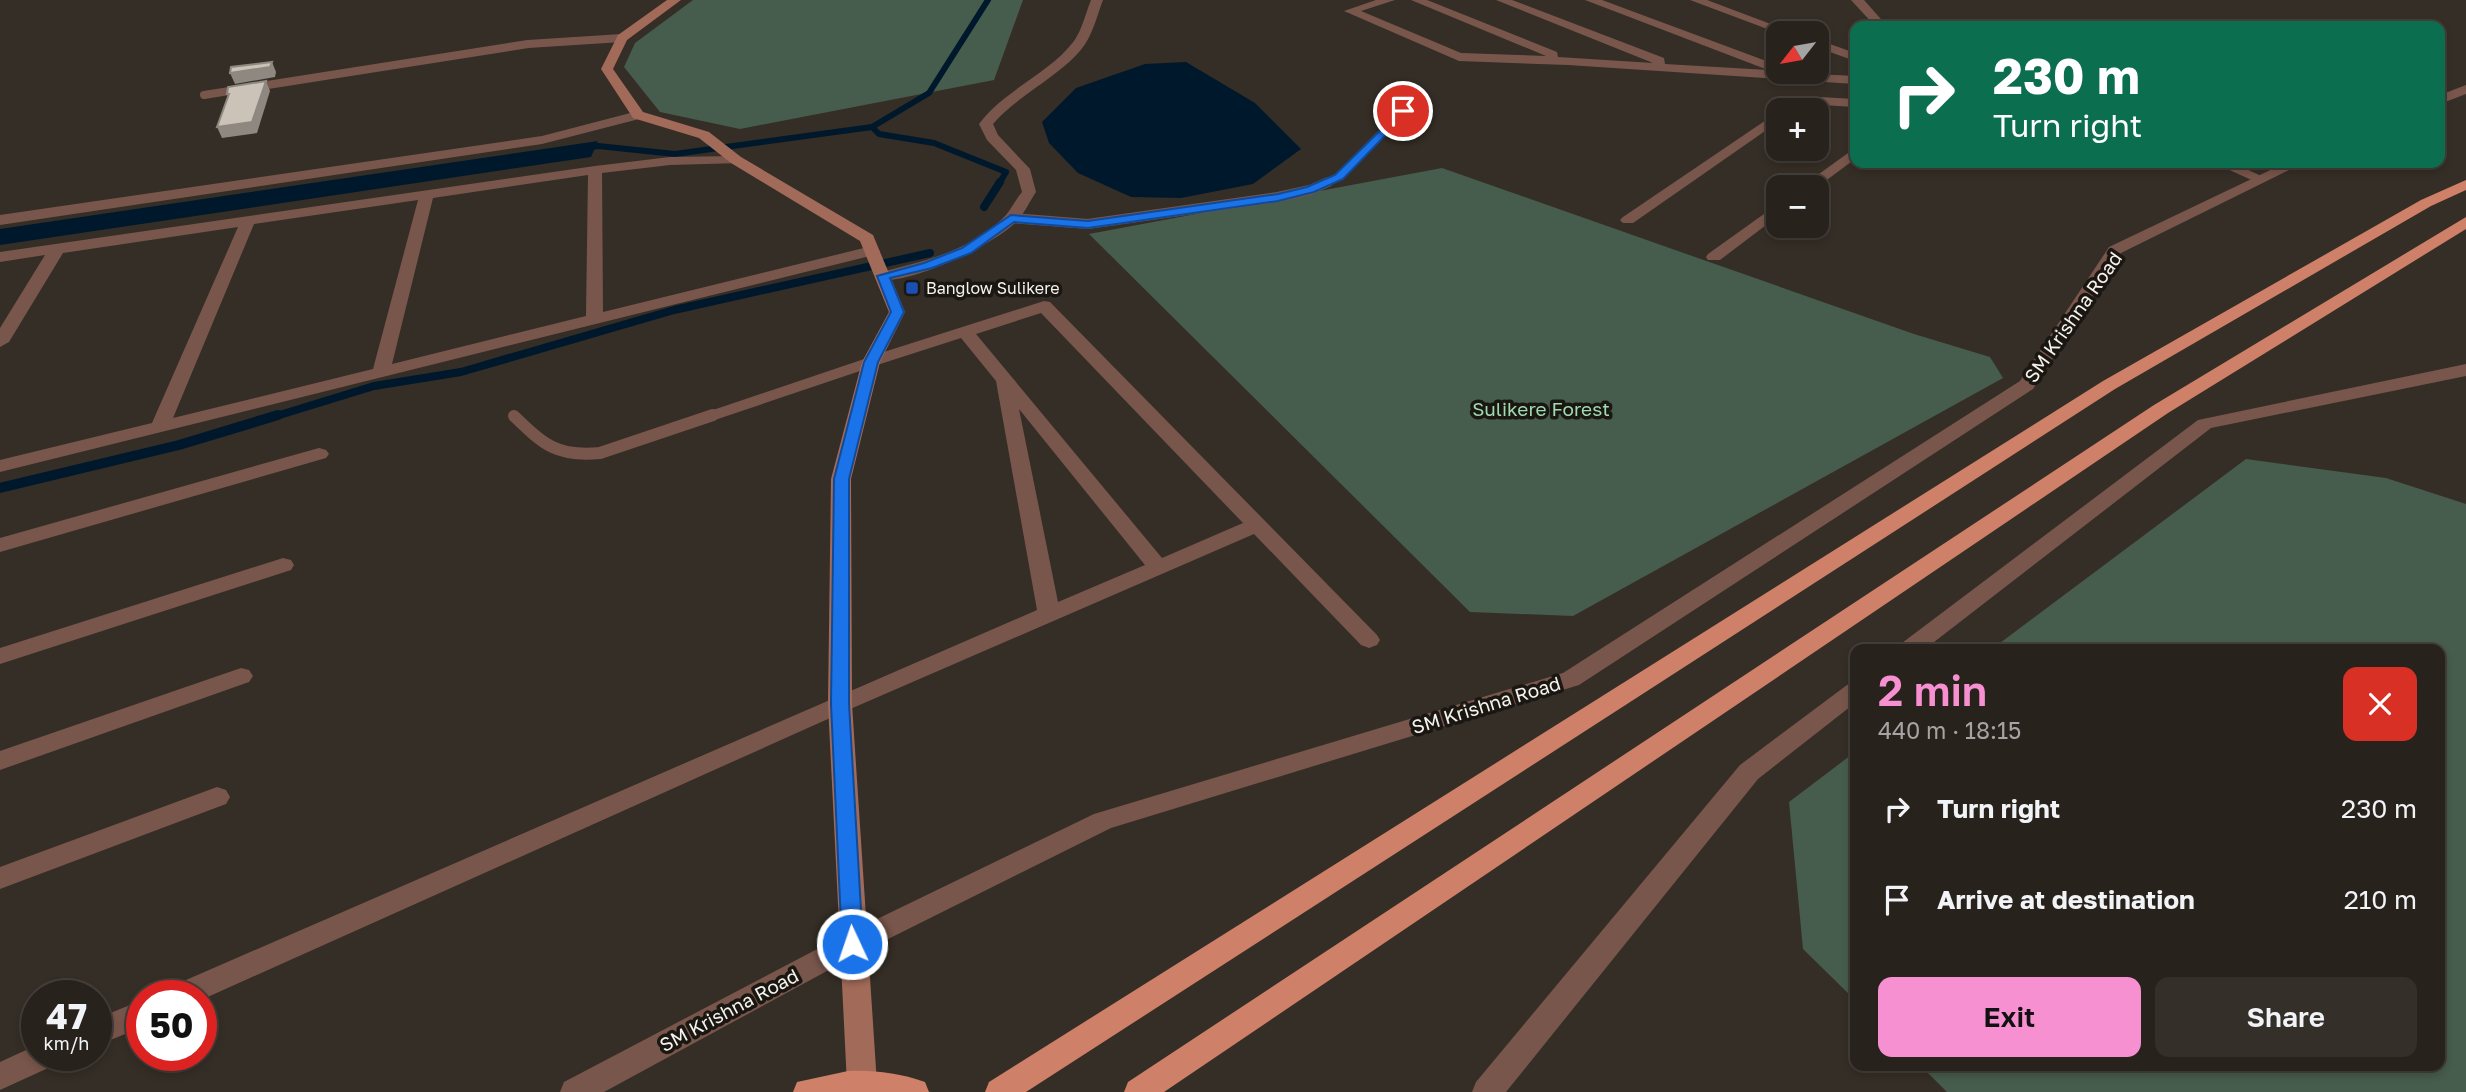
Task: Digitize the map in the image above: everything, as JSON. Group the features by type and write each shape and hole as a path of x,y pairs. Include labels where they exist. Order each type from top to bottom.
{"highway":[{"path":"1000,1092 2109,385 2426,202 2466,184"},
{"path":"1139,1092 2161,409 2466,222"},
{"path":"808,1092 835,1085 862,1084 900,1087 914,1092"}],"main road":[{"path":"675,0 622,37 607,69 639,115 704,135 736,160 867,238 897,312 871,362 841,479 840,704 862,1084"}],"street":[{"path":"883,276 928,266 967,250 1011,218 1029,192 1023,169 992,137 986,124 1002,106 1051,70 1081,41 1097,0"},
{"path":"1417,0 1568,61"},
{"path":"1502,0 1678,68"},
{"path":"1591,0 1766,66"},
{"path":"1696,0 1766,25"},
{"path":"1857,0 1877,21"},
{"path":"1380,1 1350,11 1459,57 1766,72"},
{"path":"1829,48 1850,55"},
{"path":"1829,77 1850,80"},
{"path":"2445,98 2466,89"},
{"path":"1829,102 1850,103"},
{"path":"0,220 542,140 639,115"},
{"path":"1628,220 1766,124"},
{"path":"1824,175 1850,156"},
{"path":"0,257 427,192 670,161 736,160"},
{"path":"2234,168 2261,179"},
{"name":"SM Krishna Road","path":"575,1092 852,944 1103,821 1571,679 2027,385 2115,250 2285,168"},
{"path":"595,170 595,319"},
{"path":"381,371 427,192"},
{"path":"1714,257 1766,218"},
{"path":"160,426 249,219"},
{"path":"0,342 57,249"},
{"path":"0,466 872,251"},
{"path":"871,362 1044,306 1369,640"},
{"path":"965,332 1158,567"},
{"path":"1917,644 2205,424 2464,371"},
{"path":"1004,380 1049,614"},
{"path":"0,545 319,454"},
{"path":"216,980 840,704 1256,525"},
{"path":"0,656 283,565"},
{"path":"0,761 241,676"},
{"path":"1487,1092 1749,772 1850,695"},
{"path":"0,878 216,797"},
{"path":"0,1076 21,1066"}],"lane":[{"path":"204,95 505,48 622,37"},
{"path":"1011,218 1088,224 1310,190 1339,177 1403,111"},
{"path":"514,416 547,448 575,456 600,453 871,362"}],"green space":[{"path":"693,0 1023,0 994,80 740,129 660,112 624,67 635,43"},
{"name":"Sulikere Forest","path":"1442,168 1914,334 1990,357 2003,378 1573,616 1470,612 1089,234"},
{"path":"2246,459 2386,478 2466,504 2466,1092 1947,1092 1926,1071 2445,1071 2445,644 1999,644"},
{"path":"1850,756 1850,995 1803,949 1789,802"}],"water":[{"path":"1186,62 1255,103 1301,149 1253,184 1181,198 1131,197 1078,173 1049,143 1042,122 1076,88 1145,64"},
{"path":"598,141 591,157 0,245 0,229"}],"building":[{"path":"272,62 270,67 230,73 231,67"},
{"path":"266,81 252,122 217,127 229,94 228,87"}],"waterway":[{"path":"872,127 929,93 988,0"},
{"path":"585,148 598,146 675,154 872,127"},
{"path":"872,127 879,134 934,143 1006,172 999,184"},
{"path":"984,207 1000,182"},
{"path":"273,417 374,386 461,372 674,310 930,253"},
{"path":"0,488 179,445 278,415"}],"place":[{"name":"Banglow Sulikere","path":"912,288"}],"route":[{"path":"852,944 840,704 841,479 871,362 897,312 883,276 928,266 967,250 1011,218 1088,224 1310,190 1339,177 1403,111"}]}
